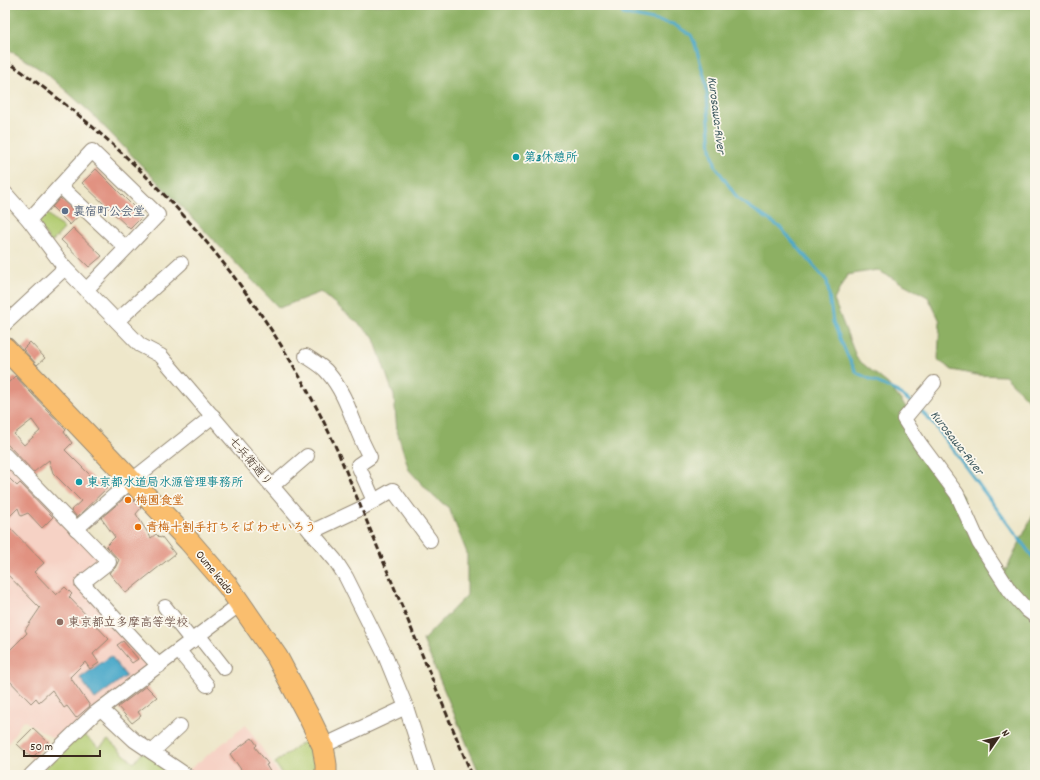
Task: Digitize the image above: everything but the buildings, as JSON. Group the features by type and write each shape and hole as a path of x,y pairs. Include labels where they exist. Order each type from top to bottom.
{"highway":[{"name":"Oume kaido","path":"5,348 189,541 240,604 277,657 323,746 326,775"}],"street":[{"path":"29,220 92,151 158,215 87,289"},
{"path":"60,186 126,248"},
{"name":"七兵衛通り","path":"5,193 29,220 65,268 140,345 161,356 335,560 346,577 384,653 406,707 428,775"},
{"path":"117,321 181,263"},
{"path":"5,324 65,268"},
{"path":"306,356 328,372 346,401 360,440 370,457 358,465 374,501"},
{"path":"934,383 904,419 920,444 957,494 979,543 1010,591 1027,610 1035,616"},
{"path":"76,529 131,481 213,416"},
{"path":"5,456 109,562 82,583 159,666"},
{"path":"272,486 307,456"},
{"path":"311,532 362,508 393,490 430,540"},
{"path":"31,775 101,709 240,604"},
{"path":"165,607 224,668"},
{"path":"179,651 207,685"},
{"path":"323,746 406,707"},
{"path":"101,709 134,740 186,775"},
{"path":"152,752 180,726"}],"shaded area":[{"name":"東京都立多摩高等学校","path":"5,459 103,559 79,582 151,667 59,742 23,720 7,746 5,745"},
{"path":"246,725 280,775 189,775 186,772"}],"green space":[{"path":"5,5 1035,5 1035,407 1005,376 976,375 952,370 938,360 940,321 928,297 877,270 847,275 834,300 857,359 888,384 906,407 910,441 962,496 975,545 1006,570 1035,511 1035,775 480,775 423,640 467,595 467,553 449,508 434,497 409,470 397,431 394,396 373,336 321,292 279,308 91,113 46,73 5,47"},
{"path":"45,211 64,229 51,243 36,221"},
{"path":"82,733 99,748 108,740 134,763 143,752 176,775 38,775"},
{"path":"310,737 318,757 315,775 283,775 275,763"}],"water":[{"path":"111,656 126,676 95,699 80,678"}],"waterway":[{"name":"Kurosawa-River","path":"619,5 623,14 673,24 691,35 706,83 711,149 716,167 738,199 781,228 827,281 833,322 848,357 857,373 898,392 912,403"},
{"name":"Kurosawa-River","path":"918,408 932,422 1035,560"}],"railway":[{"path":"5,60 58,98 108,140 155,185 198,233 239,283 276,337 309,393 338,452 472,775"}],"place":[{"name":"第3休憩所","path":"516,157"},
{"name":"裏宿町公会堂","path":"65,211"},
{"name":"東京都水道局水源管理事務所","path":"79,482"},
{"name":"梅園食堂","path":"128,500"},
{"name":"青梅十割手打ちそば わせいろう","path":"138,527"},
{"name":"東京都立多摩高等学校","path":"60,622"}]}
